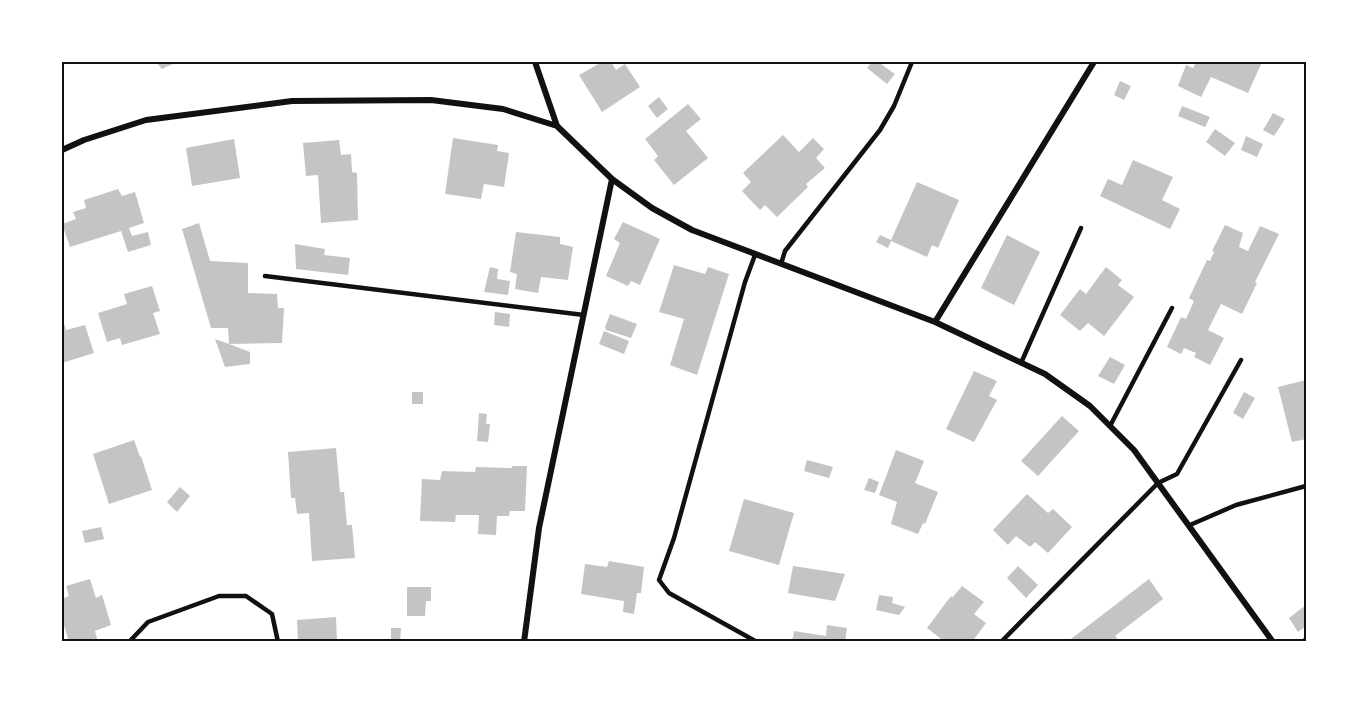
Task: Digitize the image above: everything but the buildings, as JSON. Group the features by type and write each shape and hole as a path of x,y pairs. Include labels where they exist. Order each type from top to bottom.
{"street":[{"path":"535,62 557,126"},
{"path":"935,322 1094,62"},
{"path":"62,150 84,140 146,120 292,100 431,100 503,109 557,126 612,179 652,208 692,230 935,322 1045,374 1090,406 1134,450 1273,642"},
{"path":"524,642 539,528 612,179"}],"lane":[{"path":"781,265 785,251 880,130 894,106 912,62"},
{"path":"1021,363 1081,228"},
{"path":"755,255 745,282 674,538 659,580 669,593 757,642"},
{"path":"265,276 584,315"},
{"path":"1110,426 1172,308"},
{"path":"1001,642 1158,483 1177,474 1241,360"},
{"path":"1190,525 1236,505 1306,486"},
{"path":"129,642 148,622 219,596 246,596 272,615 278,642"},
{"path":"1303,642 1306,639"}]}
